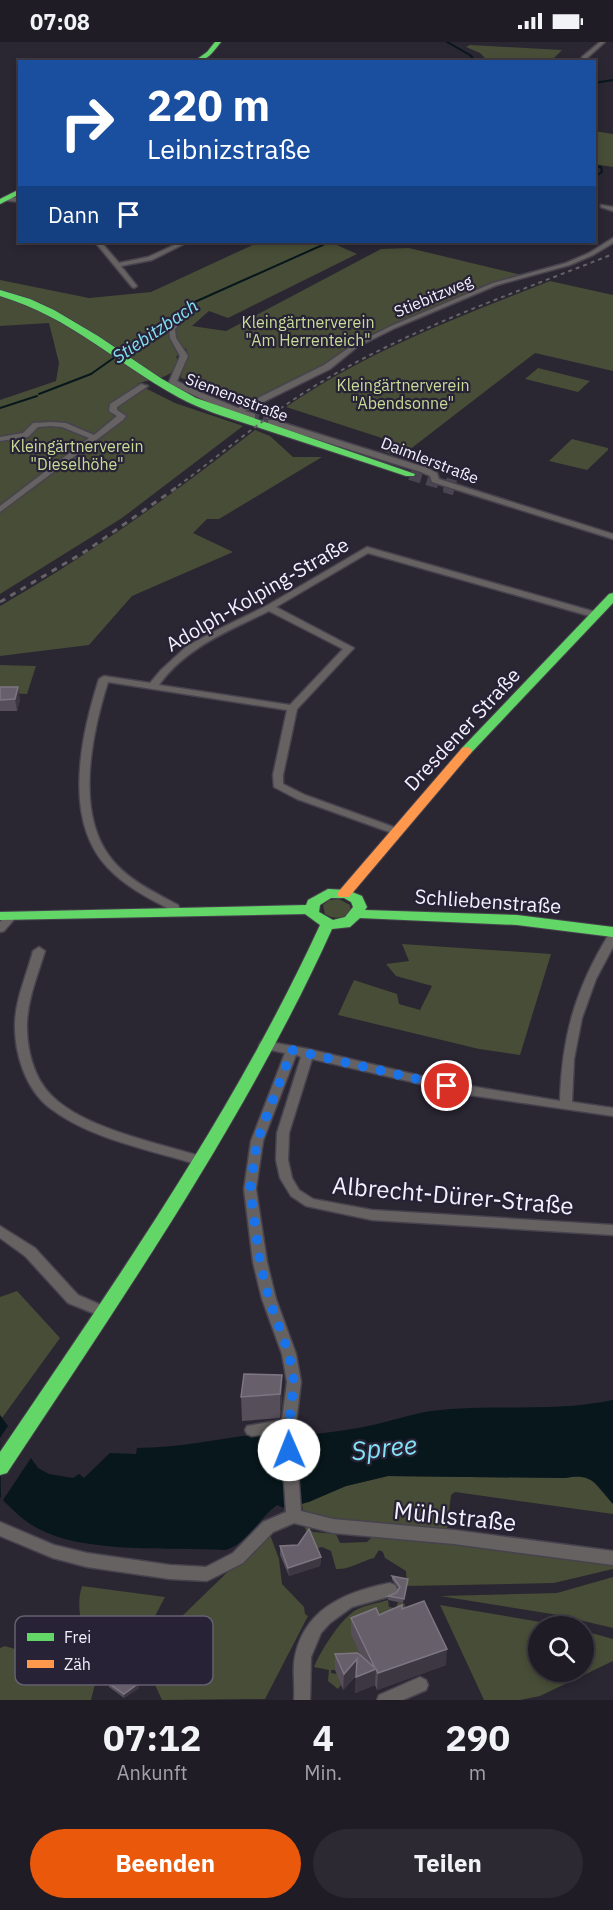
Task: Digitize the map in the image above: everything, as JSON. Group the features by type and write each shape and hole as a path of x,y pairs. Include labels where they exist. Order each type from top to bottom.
{"main road":[{"path":"199,60 209,53 218,42"},
{"path":"2,200 18,192"},
{"name":"Siemensstraße","path":"0,293 17,297 62,315 164,386 206,405 411,474"},
{"name":"Dresdener Straße","path":"344,894 455,762 613,596"},
{"path":"344,894 356,899 361,909 360,914 351,922 344,924 327,924 316,918 311,909 316,899 321,896 344,894"},
{"path":"6,916 311,909"},
{"name":"Schliebenstraße","path":"360,914 517,920 613,932"},
{"path":"0,1467 100,1317 199,1160 265,1045 327,924"}],"street":[{"path":"584,58 603,42"},
{"path":"2,200 18,200"},
{"path":"603,206 613,209"},
{"name":"Stiebitzweg","path":"238,411 327,367 355,346 393,327 495,284 568,264 591,254 613,240"},
{"path":"99,243 134,286"},
{"path":"118,265 150,259 183,243"},
{"path":"184,310 187,313 172,329 173,338 184,356 174,382 252,416"},
{"path":"0,510 122,416 113,411 113,406 144,386"},
{"name":"Daimlerstraße","path":"272,422 424,470 434,475 435,480 613,537"},
{"path":"0,439 25,435 36,425 51,424 63,425 93,437"},
{"name":"Adolph-Kolping-Straße","path":"153,686 166,668 181,655 367,550 596,615"},
{"path":"269,607 350,648 292,708 278,785 301,797 395,831"},
{"path":"176,912 174,907 118,873 103,856 90,831 86,766 94,706 104,679 292,708"},
{"path":"0,928 6,916"},
{"path":"566,1106 566,1070 570,1037 578,1008 592,970 613,937"},
{"path":"39,951 21,1021 27,1066 42,1093 53,1104 75,1118 199,1160"},
{"path":"265,1045 308,1053 424,1082 613,1112"},
{"path":"0,1530 53,1551 87,1560 171,1572 207,1574 238,1558 268,1527 294,1511 288,1428 294,1382 289,1354 269,1299 260,1262 250,1189 257,1141 292,1050"},
{"name":"Albrecht-Dürer-Straße","path":"308,1053 283,1133 282,1160 286,1178 295,1193 310,1203 372,1215 613,1230"},
{"path":"0,1231 30,1251 72,1299 100,1317"},
{"path":"252,1430 288,1428"},
{"name":"Mühlstraße","path":"294,1511 333,1526 454,1537 613,1558"},
{"path":"302,1700 303,1660 318,1622 324,1615 361,1595 390,1590"},
{"path":"385,1700 420,1685"}],"green space":[{"path":"470,45 562,50 553,59 565,60 487,60 480,53 466,47"},
{"path":"596,131 613,134 613,167 596,164"},
{"path":"257,243 332,243 357,254 228,318 209,311 192,326 226,331 381,249 409,248 526,276 493,283 368,338 312,374 251,400 181,378 186,348 176,357 179,362 172,372 161,378 137,384 175,403 243,426 122,518 0,594 0,400 56,381 59,363 49,323 0,326 0,280 89,298 151,292"},
{"name":"Kleingärtnerverein \"Abendsonne\"","path":"550,281 613,295 613,371 535,353 400,457 379,450 391,441 286,407 348,369 414,336"},
{"path":"538,368 590,381 578,392 525,379"},
{"path":"255,430 270,436 293,457 322,457 219,519 207,519 193,533 233,552 132,596 89,645 0,656 0,606 67,566 131,522"},
{"path":"572,439 608,448 608,450 587,470 549,461"},
{"path":"0,665 36,666 27,694 0,693"},
{"path":"339,899 350,905 351,911 339,918 325,914 323,905 329,900"},
{"path":"402,944 551,954 520,1055 479,1049 338,1015 354,980 397,994 399,1004 420,1010 432,986 396,976 386,964 409,961"},
{"path":"17,1291 60,1338 2,1418 0,1415 0,1297"},
{"path":"583,1475 591,1479 613,1504 613,1514 455,1492 451,1495 447,1529 334,1522 303,1510 302,1504 346,1486 388,1476 565,1478"},
{"path":"302,1521 313,1532 336,1534 340,1543 367,1542 374,1535 613,1563 613,1569 554,1583 407,1586 406,1571 385,1558 383,1552 379,1550 374,1558 346,1568 336,1569 331,1551 322,1547 314,1549"},
{"path":"269,1532 279,1559 282,1584 304,1607 305,1614 308,1616 265,1699 162,1700 155,1685 213,1685 213,1616 182,1616"},
{"path":"613,1577 613,1628 594,1624 594,1616 562,1616 440,1596 557,1593"},
{"path":"82,1586 165,1597 155,1616 80,1616"},
{"path":"388,1600 389,1607 396,1608 398,1602 404,1603 411,1622 359,1652 344,1658 337,1670 331,1670 331,1673 337,1674 341,1685 338,1689 328,1681 329,1670 314,1667 321,1653 350,1614 363,1607"},
{"path":"440,1605 528,1620 528,1682 569,1682 540,1696 520,1700 484,1700"},
{"path":"594,1634 613,1639 613,1661 594,1670"},
{"path":"5,1646 15,1649 15,1685 95,1685 91,1700 0,1700 0,1648"}],"water":[{"name":"Spree","path":"613,1400 613,1504 598,1486 582,1477 388,1476 346,1486 309,1502 284,1508 277,1505 241,1542 226,1550 104,1546 58,1537 33,1526 0,1497 0,1415 38,1468 49,1474 73,1478 79,1474 84,1478 110,1453 136,1454 137,1448 172,1446 277,1432 278,1438 326,1433 373,1425 431,1411 567,1406"}],"pier":[{"path":"10,1423 33,1455 1,1503 0,1438"}],"building":[{"path":"0,687 18,687 15,699 0,700"},
{"path":"244,1374 282,1375 280,1394 241,1397"},
{"path":"309,1529 321,1557 288,1568 280,1546 298,1545"},
{"path":"392,1576 408,1579 404,1599 388,1596 396,1593 400,1587"},
{"path":"424,1601 447,1649 378,1673 376,1669 356,1677 357,1659 344,1674 335,1654 358,1653 375,1668 351,1618 376,1608 379,1615 402,1605 402,1609"},
{"path":"111,1685 136,1685 124,1694"}],"waterway":[{"path":"447,42 470,55 474,60"},
{"name":"Stiebitzbach","path":"596,83 613,80"},
{"name":"Stiebitzbach","path":"596,166 601,167 602,172 596,176"},
{"name":"Stiebitzbach","path":"39,394 91,374 125,350 169,326 188,305 327,243"},
{"name":"Stiebitzbach","path":"0,408 37,396"}],"tunnel":[{"path":"252,416 271,422"},
{"path":"410,474 450,486"},
{"path":"445,485 455,488"}],"railway":[{"path":"178,486 282,408 353,364 462,313 613,254"},
{"path":"0,602 86,551 180,485"}],"traffic: fast":[{"path":"199,60 209,53 218,42"},
{"path":"0,202 18,192"},
{"path":"0,293 27,301 74,324 136,367 193,400 216,410 410,474"},
{"path":"466,751 613,596"},
{"path":"328,893 347,894 357,899 360,907 356,915 345,924 332,925 312,914 313,903 328,893"},
{"path":"0,916 311,909"},
{"path":"360,914 517,920 613,932"},
{"path":"0,1467 137,1261 202,1156 280,1018 327,924"}],"traffic: slow":[{"path":"344,894 466,751"}],"route":[{"path":"289,1450 288,1431 294,1382 289,1354 269,1299 260,1262 250,1189 257,1141 292,1050 447,1086"}],"park label":[{"name":"Kleingärtnerverein \"Am Herrenteich\"","path":"308,331"},
{"name":"Kleingärtnerverein \"Dieselhöhe\"","path":"77,455"}]}
